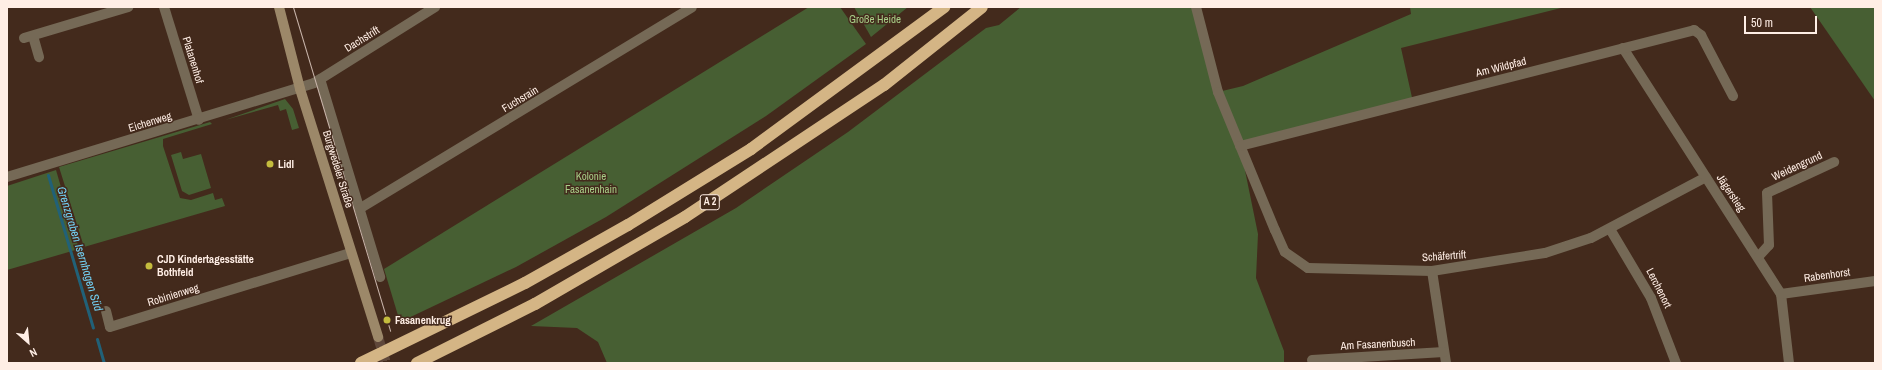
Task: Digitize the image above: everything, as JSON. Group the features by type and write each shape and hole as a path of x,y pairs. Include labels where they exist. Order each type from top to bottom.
{"highway":[{"name":"A 2","path":"366,361 525,283 751,149 944,7"},
{"name":"A 2","path":"417,363 535,304 692,213 884,85 982,7"}],"main road":[{"name":"Burgwedeler Straße","path":"279,7 300,89 378,337"}],"street":[{"path":"38,58 28,37 128,7"},
{"name":"Platanenhof","path":"164,7 199,120"},
{"name":"Dachstrift","path":"300,89 320,79 435,7"},
{"name":"Fuchsrain","path":"359,209 692,7"},
{"name":"Schäfertrift","path":"1196,7 1218,92 1285,252 1294,262 1308,268 1432,271 1545,253 1610,229 1706,177"},
{"name":"Am Wildpfad","path":"1240,146 1694,30 1701,35 1734,96"},
{"name":"Jägerstieg","path":"1623,48 1759,256 1782,294 1789,363"},
{"name":"Burgwedeler Straße","path":"320,79 380,277"},
{"name":"Eichenweg","path":"7,178 300,89"},
{"name":"Weidengrund","path":"1759,256 1768,245 1767,193 1834,162"},
{"name":"Lerchenort","path":"1610,229 1651,298 1676,363"},
{"name":"Robinienweg","path":"106,311 110,327 351,253"},
{"path":"1432,271 1446,363"},
{"name":"Rabenhorst","path":"1782,294 1875,281"},
{"name":"Am Fasanenbusch","path":"1312,360 1444,352"}],"green space":[{"name":"Kolonie Fasanenhain","path":"809,7 840,7 866,44 766,116 606,217 516,267 400,322 384,269"},
{"name":"Große Heide","path":"854,7 908,7 871,37"},
{"path":"1021,7 1196,7 1218,92 1243,86 1411,14 1410,7 1565,7 1401,48 1413,102 1240,146 1258,234 1256,278 1284,351 1284,363 607,363 598,342 577,328 531,326 736,208 848,132 986,28 999,25"},
{"path":"1810,7 1875,7 1875,101"},
{"path":"285,99 293,109 299,128 292,130 286,109 280,111 278,105 225,120"},
{"path":"210,122 212,124 163,139 163,146 180,198 191,200 213,193 215,200 222,198 225,206 84,247 59,167"},
{"path":"181,152 183,159 201,154 211,188 189,195 182,191 171,155"},
{"path":"56,170 79,249 7,270 7,186"}],"waterway":[{"name":"Grenzgraben Isernhagen Süd","path":"48,175 93,328"},
{"name":"Grenzgraben Isernhagen Süd","path":"97,339 104,363"}],"tunnel":[{"path":"378,337 386,363"}],"tram line":[{"path":"293,7 390,331"}],"place":[{"name":"Lidl","path":"270,164"},
{"name":"CJD Kindertagesstätte Bothfeld","path":"149,266"},
{"name":"Fasanenkrug","path":"387,320"}]}
